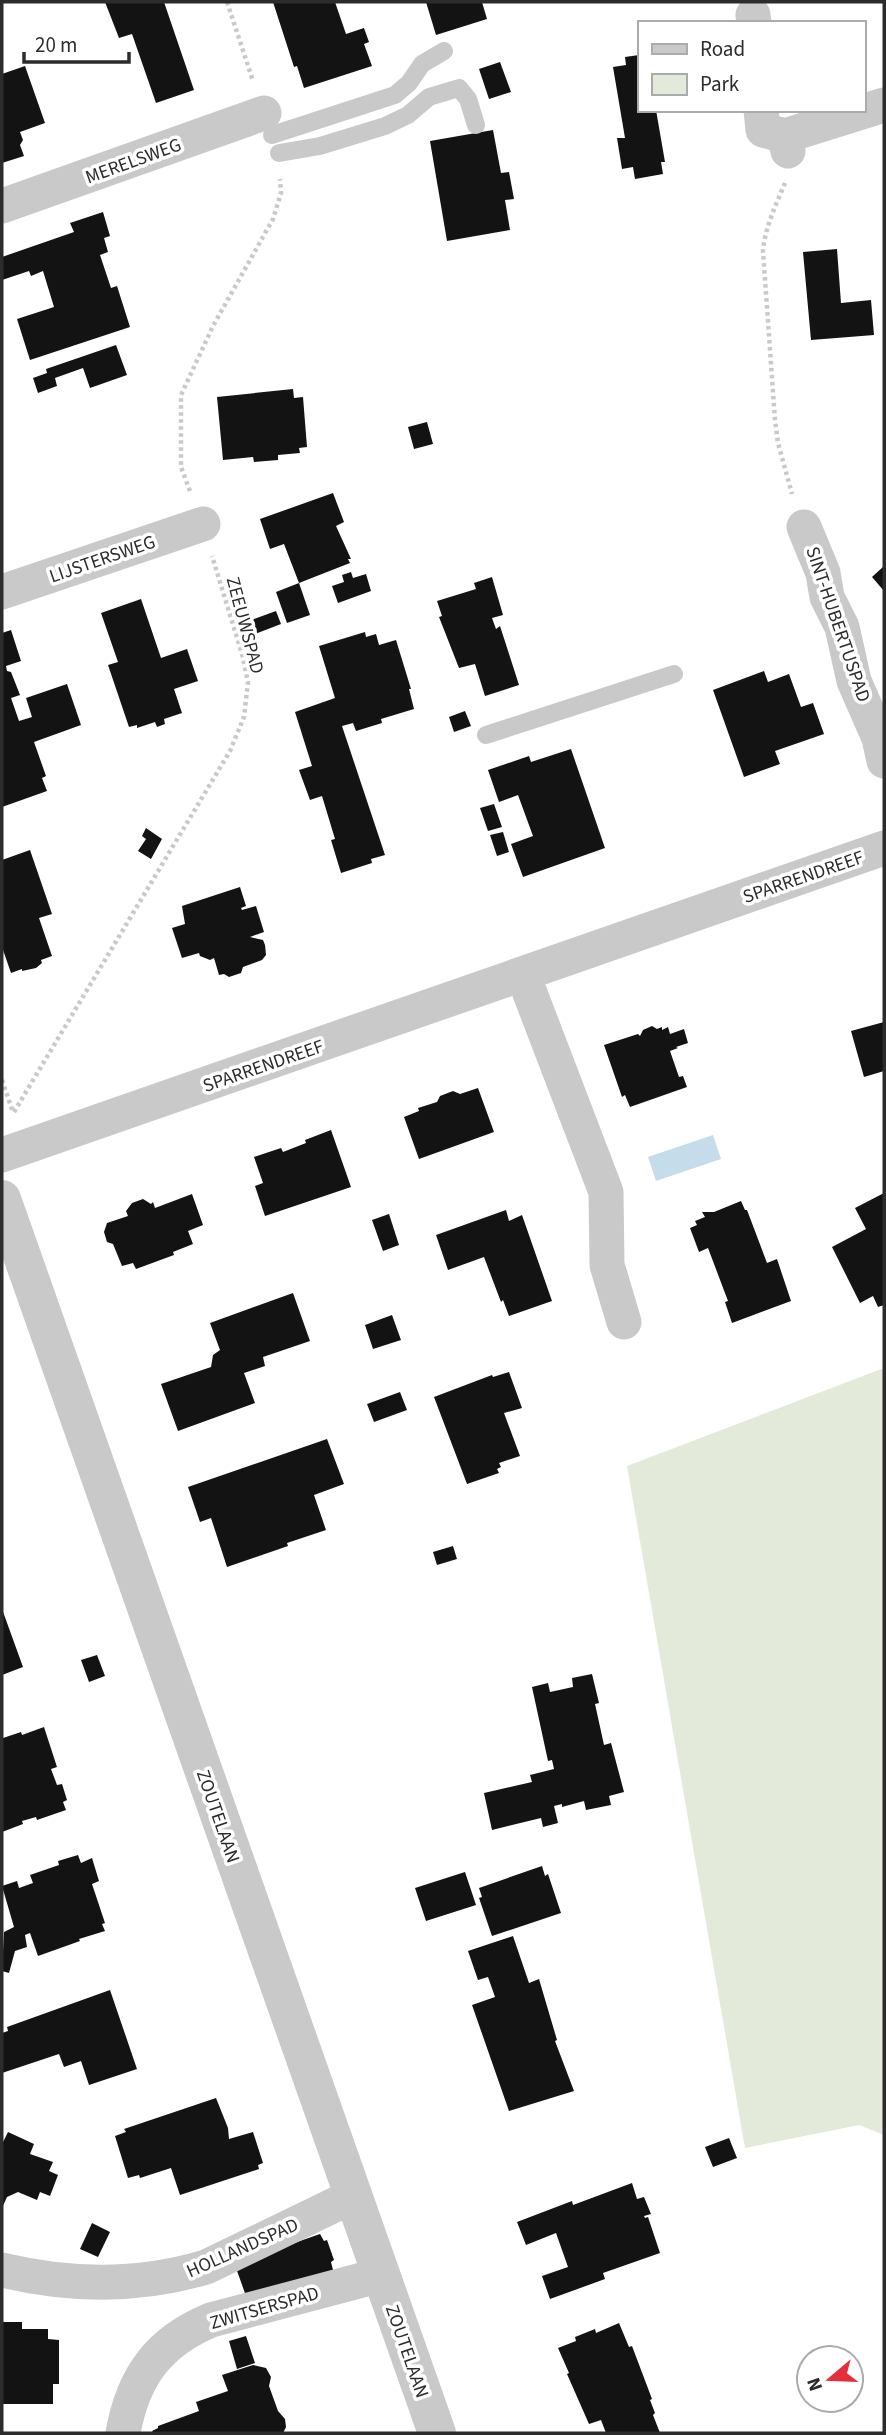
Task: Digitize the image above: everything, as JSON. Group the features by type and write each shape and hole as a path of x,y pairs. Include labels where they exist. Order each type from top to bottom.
{"street":[{"path":"761,112 763,130 787,144 884,105"},
{"name":"MERELSWEG","path":"2,206 268,124"},
{"name":"LIJSTERSWEG","path":"2,592 203,524"},
{"name":"SINT-HUBERTUSPAD","path":"804,527 823,573 827,597 842,627 854,681 879,738 884,761"},
{"name":"SPARRENDREEF","path":"2,1155 884,848"},
{"path":"523,975 606,1192 607,1265 624,1322"},
{"name":"ZOUTELAAN","path":"2,1199 437,2433"},
{"name":"HOLLANDSPAD","path":"2,2270 71,2282 114,2282 184,2273 206,2267 353,2196"},
{"name":"ZWITSERSPAD","path":"123,2433 128,2409 139,2380 153,2360 187,2330 211,2320 381,2275"}],"lane":[{"path":"268,124 395,95 409,83 422,64 444,51"},
{"path":"279,153 320,146 385,126 408,115 429,97 459,88 468,99 476,125"},
{"path":"486,735 674,674"}],"path":[{"path":"787,144 787,180 773,213 763,251 775,420 790,488 804,527"},
{"name":"ZEEUWSPAD","path":"2,1080 13,1113 230,751 244,717 248,682 242,654 203,524 181,467 181,395 213,326 273,219 281,193 279,153"}],"green space":[{"path":"884,1368 884,2135 859,2125 745,2148 627,1466"}],"water":[{"path":"713,1135 721,1159 656,1181 648,1157"}],"building":[{"path":"105,2 164,2 194,90 156,103 132,34 119,38"},
{"path":"273,2 335,2 346,34 364,28 369,42 364,44 372,66 304,88 297,66 294,67"},
{"path":"426,2 482,2 487,19 436,35"},
{"path":"638,55 638,112 656,112 665,162 661,162 663,174 635,179 633,167 622,169 617,138 625,138 613,67 626,65 625,57"},
{"path":"500,62 511,92 489,99 479,69"},
{"path":"25,66 45,123 20,132 23,140 20,145 24,156 2,163 2,74"},
{"path":"493,130 501,173 509,172 514,199 505,200 510,230 447,241 430,141"},
{"path":"103,212 110,236 104,238 108,252 100,255 111,288 117,286 130,327 30,360 17,319 54,307 43,271 31,276 29,271 2,280 2,257 74,232 70,223"},
{"path":"837,249 841,303 871,300 874,335 811,340 803,252"},
{"path":"116,345 127,375 90,388 83,368 55,378 57,386 38,393 33,378 47,373 46,369"},
{"path":"293,389 294,398 303,397 307,447 299,448 300,453 278,455 278,460 254,462 253,457 223,460 217,397"},
{"path":"427,422 433,444 414,449 408,427"},
{"path":"333,493 344,522 336,526 351,559 348,559 350,563 299,583 284,544 270,549 260,519"},
{"path":"884,566 884,591 872,577"},
{"path":"351,572 353,578 366,574 371,591 338,603 332,586 344,582 342,575"},
{"path":"492,577 503,615 492,618 496,629 500,626 519,685 485,696 475,664 459,668 439,617 442,616 437,601 476,589 474,583"},
{"path":"299,583 310,615 287,623 276,592"},
{"path":"141,599 161,658 187,649 198,681 174,689 182,713 164,719 165,724 157,727 155,722 137,728 137,725 129,727 108,665 118,662 101,613"},
{"path":"276,611 281,624 255,634 251,620"},
{"path":"11,630 21,661 6,666 20,695 11,698 19,721 32,717 26,698 67,684 81,725 34,742 46,776 42,778 47,791 2,807 2,633"},
{"path":"365,632 366,637 376,634 379,645 396,640 411,689 414,709 381,719 382,723 356,731 353,723 342,726 385,855 371,859 372,863 341,873 331,840 335,839 322,796 310,800 299,770 312,766 295,712 335,698 319,646"},
{"path":"764,671 768,682 789,674 801,707 813,703 824,734 775,751 780,764 744,777 713,690"},
{"path":"465,711 471,726 454,732 449,717"},
{"path":"571,749 605,848 523,877 511,844 533,836 518,795 499,802 488,770 529,756 531,762"},
{"path":"494,804 502,827 488,831 480,808"},
{"path":"146,828 162,839 151,859 138,851 146,839 142,836"},
{"path":"503,832 509,852 497,856 490,835"},
{"path":"30,850 52,914 39,918 52,956 41,960 42,963 36,968 11,973 2,947 2,860"},
{"path":"240,887 246,906 241,908 242,910 256,906 264,932 250,937 263,940 266,955 262,960 243,967 241,973 229,977 219,975 214,958 210,960 199,953 182,958 172,928 185,924 182,906"},
{"path":"884,1022 884,1071 864,1077 851,1031"},
{"path":"652,1026 657,1029 662,1027 662,1030 668,1027 670,1034 684,1029 688,1043 670,1051 679,1077 683,1076 687,1087 630,1107 625,1095 622,1097 604,1045 638,1034 640,1036 643,1030"},
{"path":"478,1088 494,1132 419,1159 404,1117 419,1111 418,1108 437,1102 440,1096 453,1091 460,1094"},
{"path":"331,1130 351,1187 265,1216 255,1186 263,1183 254,1157 281,1148 283,1152"},
{"path":"884,1193 884,1305 878,1307 873,1296 860,1303 832,1247 866,1229 855,1208"},
{"path":"192,1194 203,1225 188,1231 193,1244 173,1252 174,1255 136,1269 133,1263 122,1266 113,1244 107,1242 104,1232 107,1223 128,1216 126,1211 132,1203 143,1199 151,1204 153,1202 155,1208"},
{"path":"741,1201 767,1263 777,1259 791,1301 732,1323 725,1302 728,1301 708,1248 699,1252 690,1228 697,1225 695,1221 705,1217 702,1212 714,1212"},
{"path":"506,1210 509,1221 522,1215 552,1301 509,1316 484,1257 448,1270 436,1235"},
{"path":"389,1214 399,1245 383,1251 372,1220"},
{"path":"293,1293 310,1341 263,1357 265,1366 244,1373 255,1403 178,1431 161,1384 211,1367 213,1355 220,1350 210,1323"},
{"path":"392,1315 401,1340 373,1349 365,1325"},
{"path":"509,1372 522,1408 504,1413 520,1456 499,1463 499,1473 467,1484 434,1397 492,1375 493,1377"},
{"path":"400,1392 407,1410 374,1422 367,1404"},
{"path":"327,1439 344,1484 314,1495 326,1530 227,1567 211,1518 200,1522 188,1487"},
{"path":"453,1546 457,1559 437,1565 433,1552"},
{"path":"2,1609 23,1667 2,1675"},
{"path":"97,1655 105,1676 89,1682 81,1660"},
{"path":"592,1674 604,1745 611,1743 624,1792 609,1796 611,1805 586,1810 584,1801 562,1807 562,1804 554,1806 558,1823 543,1827 541,1818 492,1830 484,1793 532,1782 530,1775 554,1769 552,1760 548,1761 532,1687 548,1683 550,1692 573,1687 572,1678"},
{"path":"44,1727 57,1767 51,1769 57,1785 62,1784 67,1800 63,1802 66,1810 37,1820 36,1817 22,1821 23,1824 2,1832 3,1738"},
{"path":"78,1855 81,1863 92,1858 99,1881 92,1884 105,1923 102,1924 105,1931 38,1956 30,1933 25,1935 27,1947 15,1951 9,1973 2,1971 4,1932 14,1927 2,1886 17,1881 19,1888 33,1883 30,1875 59,1865 58,1861"},
{"path":"542,1866 545,1876 548,1874 561,1913 492,1936 479,1898 482,1897 479,1888"},
{"path":"465,1872 476,1905 426,1921 415,1888"},
{"path":"513,1936 529,1983 539,1979 557,2040 555,2041 574,2091 509,2111 472,2005 495,1997 488,1977 478,1980 468,1951"},
{"path":"110,1990 137,2069 89,2085 81,2061 64,2067 59,2054 2,2073 2,2033 8,2031 7,2027"},
{"path":"216,2098 228,2128 229,2139 253,2132 263,2163 258,2165 259,2169 180,2195 171,2168 140,2178 139,2175 128,2178 115,2136 126,2132 124,2129"},
{"path":"8,2132 34,2144 30,2154 53,2162 49,2171 58,2175 50,2196 40,2192 37,2200 18,2192 7,2197 2,2208 2,2142"},
{"path":"729,2138 737,2158 713,2167 705,2147"},
{"path":"632,2183 637,2199 644,2197 651,2214 644,2216 648,2217 660,2253 603,2273 605,2279 550,2299 542,2276 568,2267 556,2233 526,2245 517,2222 572,2201 573,2205"},
{"path":"92,2223 110,2232 98,2257 80,2249"},
{"path":"320,2234 324,2241 327,2240 334,2260 331,2262 333,2270 246,2296 236,2268 257,2256"},
{"path":"3,2322 22,2322 22,2329 48,2329 48,2339 59,2340 59,2384 53,2384 53,2404 2,2404"},
{"path":"619,2323 629,2347 632,2346 652,2399 650,2400 655,2413 653,2415 660,2433 606,2433 601,2420 589,2424 567,2374 569,2373 558,2348 576,2341 575,2337 595,2329 596,2333"},
{"path":"246,2336 255,2363 237,2369 229,2341"},
{"path":"253,2365 266,2368 271,2377 269,2386 278,2411 285,2419 286,2427 283,2433 153,2433 158,2426 199,2411 196,2402 228,2391 222,2375"}]}
